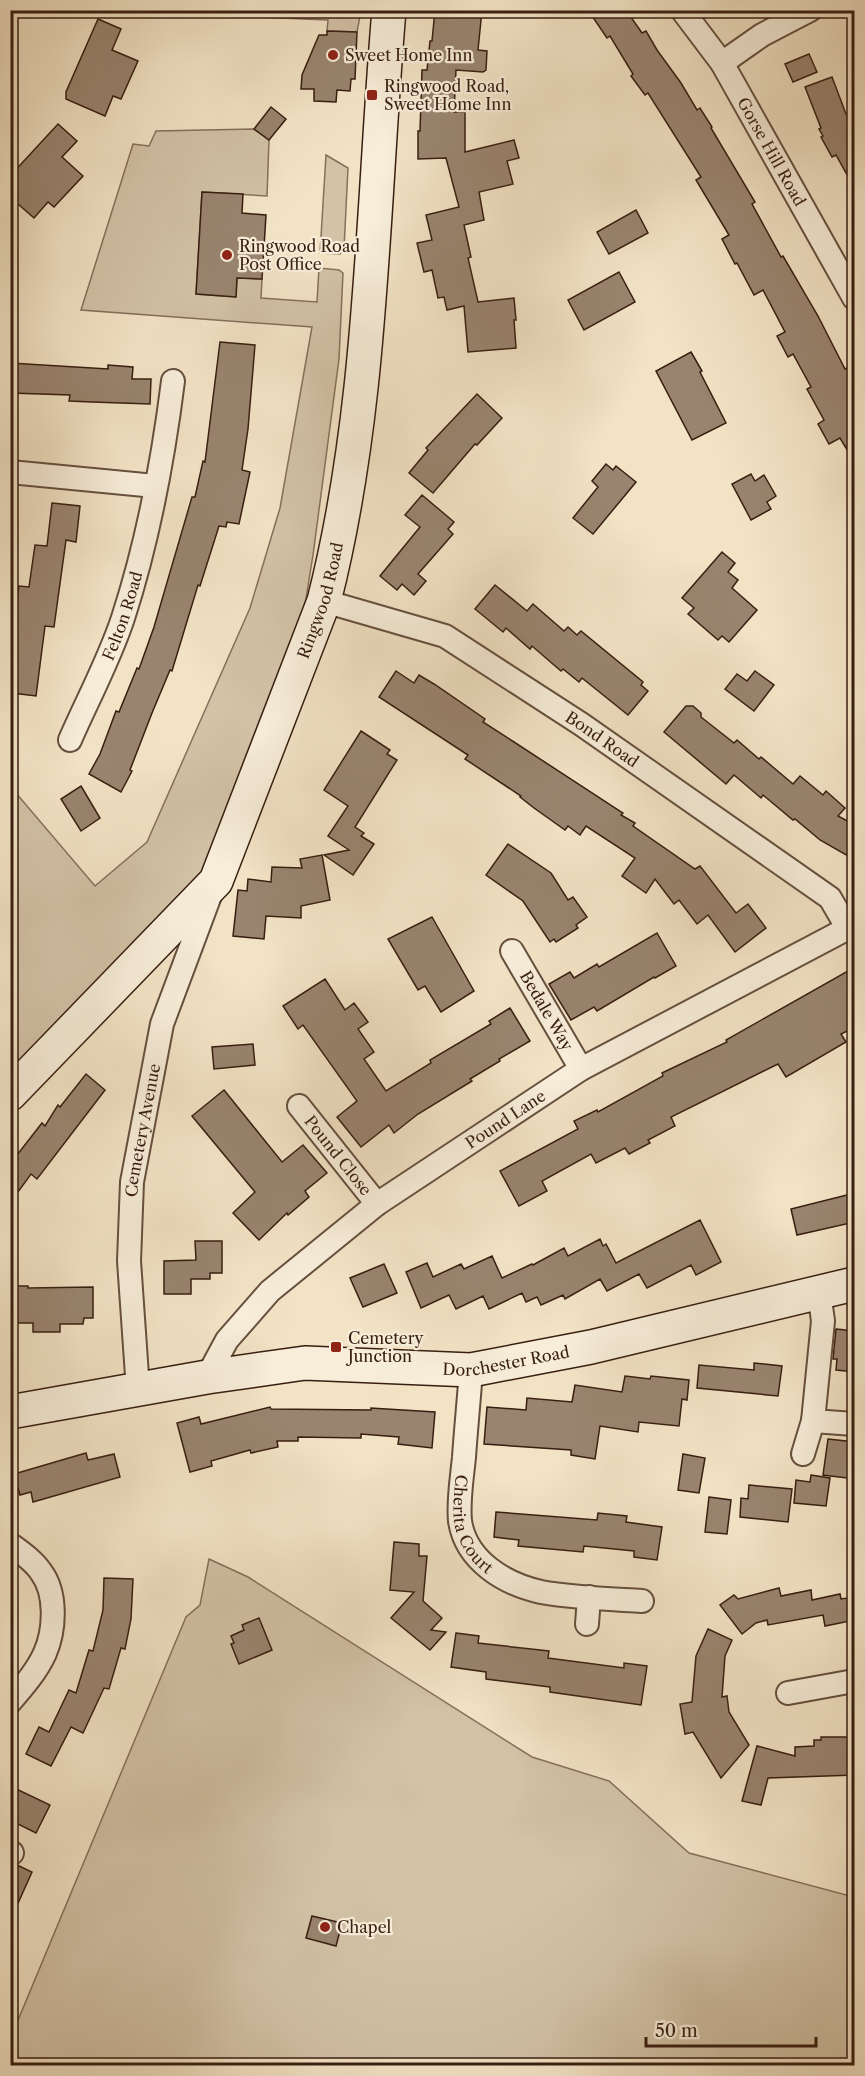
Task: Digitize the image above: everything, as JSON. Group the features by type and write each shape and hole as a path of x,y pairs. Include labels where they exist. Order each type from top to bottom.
{"main road":[{"name":"Ringwood Road","path":"10,1094 216,881 324,601 350,477 365,343 389,10"},
{"name":"Dorchester Road","path":"10,1412 207,1377 305,1363 471,1370 591,1347 855,1284"}],"street":[{"name":"Gorse Hill Road","path":"682,10 722,63 855,298"},
{"path":"722,63 762,34 810,10"},
{"name":"Felton Road","path":"70,740 123,620 149,525 166,438 173,381"},
{"path":"10,472 155,486"},
{"name":"Bond Road","path":"324,601 445,636 581,724 830,898 851,927"},
{"name":"Cemetery Avenue","path":"138,1390 129,1261 132,1182 162,1024 216,881"},
{"name":"Pound Lane","path":"207,1377 227,1340 270,1292 377,1204 581,1069 851,927"},
{"name":"Bedale Way","path":"512,951 581,1069"},
{"name":"Pound Close","path":"299,1106 377,1204"},
{"path":"803,1454 813,1421 823,1321 819,1292"},
{"name":"Cherita Court","path":"471,1370 460,1501 463,1535 472,1552 495,1574 516,1584 557,1594 642,1601"},
{"path":"813,1421 855,1424"},
{"path":"10,1544 41,1571 51,1590 52,1613 45,1654 29,1679 10,1702"},
{"path":"587,1624 589,1597"},
{"path":"788,1693 855,1681"}],"shaded area":[{"path":"176,10 361,11 357,32 327,31 328,20 176,14"},
{"path":"254,129 269,140 267,196 202,192 196,294 236,297 237,278 262,279 261,298 317,302 319,268 339,270 343,273 339,359 302,623 203,872 11,1069 10,786 95,886 147,842 250,608 280,508 312,327 81,310 133,144 149,146 156,131"},
{"path":"326,155 348,168 344,249 340,254 320,253"},
{"path":"209,1559 248,1577 532,1757 609,1781 689,1853 854,1897 854,2065 11,2066 11,2037 186,1617 200,1605"}],"building":[{"path":"435,10 482,10 478,50 487,51 486,70 483,72 456,70 454,112 465,112 465,152 514,140 519,158 507,161 513,184 479,192 484,220 464,225 471,257 468,258 478,302 514,298 516,348 468,352 464,306 447,310 444,297 438,298 432,270 424,272 417,243 432,240 426,215 459,207 446,158 418,159 422,70 427,70"},
{"path":"588,10 626,10 642,33 646,31 697,110 700,108 712,127 755,202 752,204 781,257 783,256 818,316 845,369 847,368 855,382 855,463 840,438 829,444 818,424 824,420 807,389 811,387 793,354 788,357 777,336 785,332 763,290 754,295 737,263 735,264 722,239 729,235 696,180 701,177 648,93 645,95 631,76 633,74 610,36 607,38"},
{"path":"98,19 121,29 112,50 138,61 121,99 113,96 105,116 66,99 66,92"},
{"name":"Sweet Home Inn","path":"327,31 357,32 355,79 351,79 350,91 337,90 336,102 314,101 314,89 301,89 302,75 319,35 327,35"},
{"path":"809,54 817,72 793,82 785,64"},
{"path":"832,77 846,114 855,110 855,189 836,155 832,157 821,137 823,136 819,129 821,128 805,87"},
{"path":"271,107 286,119 269,140 254,129"},
{"path":"58,124 77,141 62,157 83,176 54,207 48,202 34,218 10,197 10,176"},
{"path":"202,192 243,194 242,213 266,215 262,279 237,278 236,297 196,294"},
{"path":"636,210 648,233 609,254 597,232"},
{"path":"619,272 635,302 584,330 568,300"},
{"path":"220,342 255,345 242,470 250,472 239,524 227,522 226,527 219,526 172,671 170,670 130,770 132,771 121,792 89,774 100,754 116,711 119,712 137,668 139,669 154,627 192,497 195,497 203,461 205,462"},
{"path":"691,352 726,423 692,440 656,371"},
{"path":"10,363 108,369 108,365 133,367 132,379 151,379 150,404 69,401 70,395 10,393"},
{"path":"477,394 502,418 477,445 475,444 433,493 409,473 428,450 426,448"},
{"path":"606,464 613,470 616,466 636,482 593,534 573,518 598,487 592,481"},
{"path":"751,474 755,481 764,475 776,496 767,502 771,509 751,520 732,484"},
{"path":"422,495 454,522 448,529 453,534 418,574 426,581 414,595 402,584 397,590 380,576 420,527 405,515"},
{"path":"52,503 80,506 76,542 66,540 54,627 45,626 36,696 12,693 15,669 10,669 10,647 19,586 29,587 35,545 47,546"},
{"path":"722,552 735,563 728,572 738,580 732,588 757,610 729,642 722,636 718,640 688,614 694,608 682,598"},
{"path":"495,585 527,611 533,604 564,631 568,627 577,635 581,631 643,682 641,685 648,691 628,715 582,678 579,682 563,669 561,671 532,646 530,649 506,628 503,632 475,609"},
{"path":"396,671 414,683 419,675 434,684 485,719 483,722 623,813 621,815 635,823 633,826 695,869 700,866 736,913 748,904 766,928 735,952 708,915 697,924 679,900 674,904 655,879 646,893 622,876 635,858 586,826 580,835 568,826 565,830 521,796 465,759 468,755 379,697"},
{"path":"755,671 774,685 754,711 725,689 737,674 747,681"},
{"path":"686,706 693,706 701,713 701,717 734,743 737,740 793,784 800,776 823,795 826,791 845,808 838,816 855,825 855,860 820,840 763,795 761,798 734,775 726,784 664,732"},
{"path":"361,731 390,750 387,754 397,760 355,827 364,833 361,836 374,844 353,875 324,855 349,850 328,836 348,806 324,790"},
{"path":"81,786 100,818 81,831 61,799"},
{"path":"508,844 551,873 568,900 573,897 587,917 576,925 578,928 556,942 554,939 550,942 523,901 486,875"},
{"path":"322,855 330,900 301,906 301,918 266,916 264,939 233,936 238,890 247,891 248,879 271,882 272,867 302,868 300,859"},
{"path":"432,917 474,991 441,1012 425,986 418,990 388,939"},
{"path":"657,933 676,966 597,1011 594,1007 571,1020 549,984 570,972 574,978 597,964 599,967"},
{"path":"855,967 855,1027 841,1034 846,1042 786,1077 778,1064 671,1117 675,1126 648,1140 650,1143 629,1154 625,1148 596,1163 591,1154 542,1181 547,1191 519,1206 500,1171 578,1129 574,1121 597,1110 598,1112 663,1076 662,1073 727,1042 726,1040"},
{"path":"325,979 345,1010 354,1003 368,1022 358,1029 374,1052 364,1059 386,1091 431,1063 430,1060 491,1024 489,1021 510,1008 530,1041 499,1059 500,1061 470,1079 472,1081 418,1114 394,1133 389,1125 361,1147 337,1117 357,1101 303,1025 298,1029 283,1006"},
{"path":"253,1044 255,1065 214,1069 212,1047"},
{"path":"86,1074 105,1090 37,1179 31,1174 10,1203 10,1164 42,1123 45,1126 58,1105 60,1107"},
{"path":"224,1090 282,1162 303,1145 327,1173 305,1191 309,1197 288,1215 287,1213 259,1240 233,1213 255,1192 192,1116"},
{"path":"855,1193 855,1222 797,1235 791,1209"},
{"path":"700,1220 721,1262 696,1275 691,1265 647,1288 639,1274 607,1291 600,1279 565,1299 563,1295 541,1305 537,1297 526,1302 522,1293 489,1309 483,1296 456,1309 449,1295 421,1308 406,1272 427,1263 433,1277 461,1264 464,1269 492,1256 502,1278 533,1265 564,1248 568,1256 600,1239 603,1246 606,1244 616,1263"},
{"path":"195,1241 222,1241 222,1273 210,1273 210,1279 191,1279 191,1294 164,1294 164,1261 196,1260"},
{"path":"384,1264 397,1293 363,1307 350,1278"},
{"path":"10,1286 93,1287 93,1318 84,1318 83,1324 60,1324 60,1332 33,1332 33,1323 12,1323"},
{"path":"836,1329 855,1331 855,1372 836,1370 837,1359 833,1359"},
{"path":"754,1363 782,1366 778,1396 697,1388 699,1365 754,1370"},
{"path":"625,1376 689,1380 687,1400 682,1399 679,1426 639,1422 638,1432 600,1426 595,1459 571,1455 571,1450 484,1444 487,1407 526,1410 527,1398 572,1402 575,1385 622,1392"},
{"path":"270,1407 271,1409 371,1410 371,1408 435,1412 432,1448 398,1444 399,1437 361,1434 361,1438 298,1437 298,1441 277,1441 278,1447 251,1453 250,1450 211,1461 212,1466 190,1472 177,1423 199,1417 201,1424"},
{"path":"828,1439 855,1442 855,1479 823,1475"},
{"path":"86,1453 88,1460 114,1454 120,1477 33,1502 31,1492 20,1495 14,1474"},
{"path":"683,1454 705,1458 699,1493 678,1490"},
{"path":"811,1475 830,1478 826,1506 794,1503 796,1480 810,1482"},
{"path":"749,1485 792,1489 788,1522 740,1517 741,1498 748,1499"},
{"path":"709,1497 731,1500 727,1534 705,1532"},
{"path":"496,1512 597,1520 598,1513 627,1516 626,1522 662,1527 657,1560 634,1557 634,1551 584,1546 583,1552 518,1546 519,1540 494,1537"},
{"path":"394,1542 419,1544 419,1556 427,1556 423,1601 442,1618 431,1630 446,1632 430,1650 391,1618 414,1592 390,1590"},
{"path":"104,1578 133,1579 131,1619 125,1649 121,1648 109,1689 104,1688 83,1733 71,1727 51,1766 26,1754 39,1727 49,1732 69,1690 76,1693 89,1650 93,1651 103,1610"},
{"path":"779,1588 781,1596 811,1590 812,1600 840,1594 841,1599 855,1597 855,1620 825,1626 823,1615 768,1625 767,1620 756,1623 742,1634 720,1605 734,1595 738,1599"},
{"path":"259,1618 272,1650 239,1664 231,1644 234,1643 231,1636 244,1630 242,1625"},
{"path":"708,1629 732,1640 725,1656 722,1697 727,1696 729,1712 749,1745 721,1778 693,1732 685,1734 680,1704 692,1702 696,1656"},
{"path":"456,1633 479,1636 478,1643 549,1651 548,1658 624,1668 624,1663 647,1666 641,1705 550,1692 550,1687 486,1679 486,1672 451,1667"},
{"path":"821,1737 855,1737 855,1775 768,1778 761,1805 742,1801 757,1746 795,1756 795,1747 814,1746 814,1740 821,1740"},
{"path":"10,1786 50,1805 36,1833 10,1820"},
{"path":"17,1865 32,1872 10,1921 10,1866"},
{"name":"Chapel","path":"312,1916 342,1923 336,1946 306,1938"}],"place":[{"name":"Sweet Home Inn","path":"333,55"},
{"name":"Ringwood Road, Sweet Home Inn","path":"372,95"},
{"name":"Ringwood Road Post Office","path":"227,255"},
{"name":"Cemetery Junction","path":"336,1347"},
{"name":"Chapel","path":"325,1927"}]}
